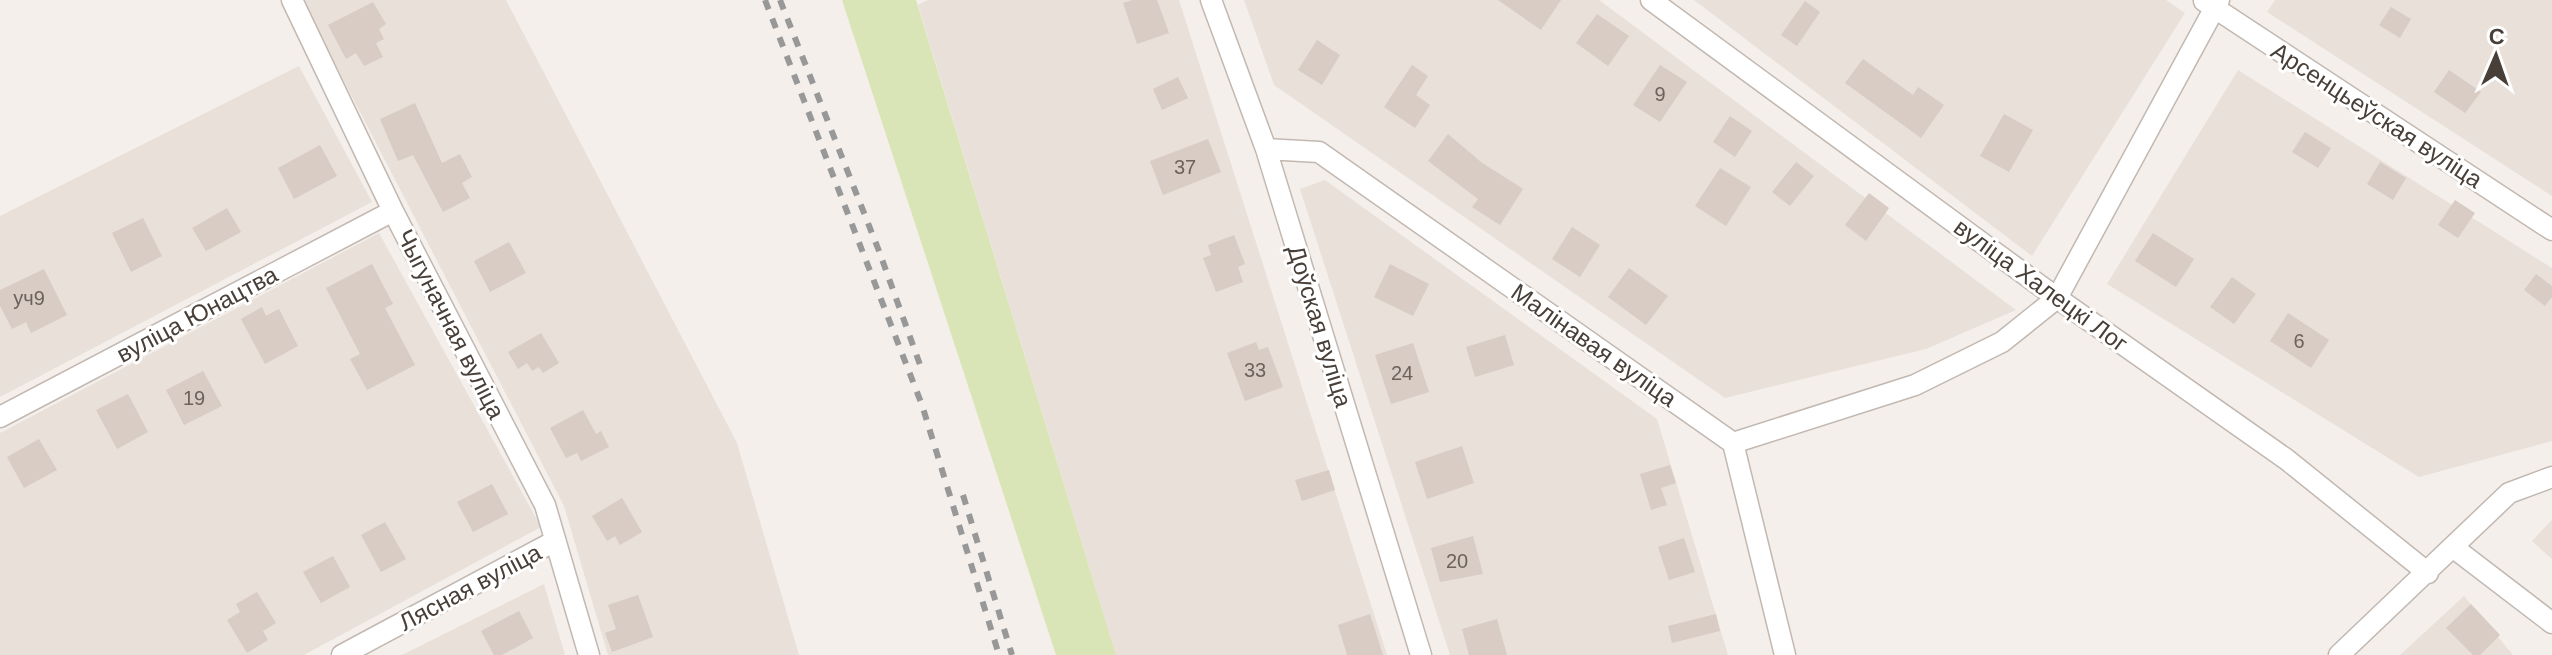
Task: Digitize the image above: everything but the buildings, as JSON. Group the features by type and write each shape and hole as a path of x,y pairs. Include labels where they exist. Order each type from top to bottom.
{"street":[{"name":"Чыгуначная вуліца","path":"292,0 393,211 545,505 589,655"},
{"name":"Доўская вуліца","path":"1211,0 1266,149 1421,655"},
{"name":"вуліца Халецкі Лог","path":"1651,0 2057,298 2286,459 2428,573"},
{"path":"1785,655 1733,443 1915,385 2002,342 2057,298 2212,3"},
{"name":"Арсенцьеўская вуліца","path":"2212,3 2552,230"},
{"name":"Малінавая вуліца","path":"1266,149 1319,152 1733,443"},
{"name":"вуліца Юнацтва","path":"0,417 393,211"},
{"path":"2339,655 2509,493 2552,477"},
{"name":"Лясная вуліца","path":"342,655 555,541"},
{"path":"2454,548 2552,623"}],"shaded area":[{"path":"302,0 506,0 737,443 799,655 608,655 564,506"},
{"path":"928,0 1179,0 1387,655 1116,655 918,5"},
{"path":"1244,0 1599,0 2016,310 1926,349 1725,398 1274,85"},
{"path":"1694,0 2166,0 2185,13 2032,256"},
{"path":"2275,0 2552,0 2552,196 2267,12"},
{"path":"299,66 372,202 0,397 0,216"},
{"path":"2238,70 2552,268 2552,441 2419,477 2107,284"},
{"path":"1325,180 1657,419 1728,655 1450,655 1300,189"},
{"path":"379,233 541,527 304,655 0,655 0,433"},
{"path":"2552,520 2552,559 2532,541"},
{"path":"544,584 565,655 402,655"},
{"path":"2464,596 2513,655 2400,655"}],"green space":[{"path":"842,0 916,0 1116,655 1056,655"}],"railway":[{"path":"765,0 922,405 999,655"},
{"path":"780,0 879,251 923,373"},
{"path":"963,495 1012,655"}]}
